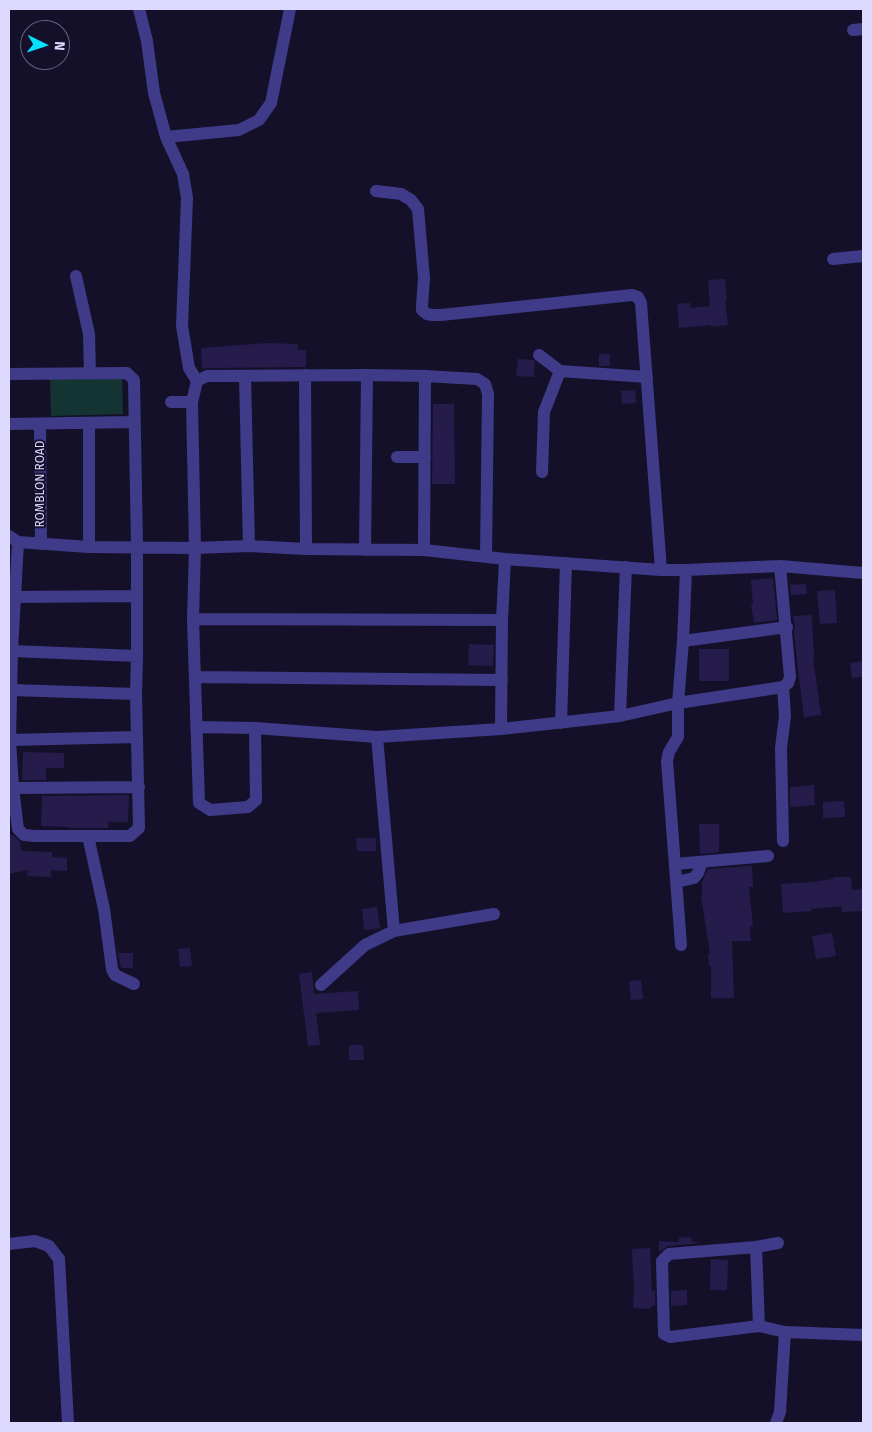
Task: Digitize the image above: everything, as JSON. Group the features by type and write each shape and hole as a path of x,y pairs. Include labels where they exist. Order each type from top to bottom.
{"street":[{"path":"139,9 147,41 154,93 166,137 183,174 187,198 182,326 189,368 197,381 192,402 195,548 192,619 196,727 199,802 210,810 248,807 256,800 255,728"},
{"path":"166,137 239,130 259,120 271,103 290,9"},
{"path":"376,191 401,194 411,200 418,209 424,278 422,310 427,314 432,316 632,295 638,297 641,303 647,377 660,570"},
{"path":"833,259 863,256"},
{"path":"76,276 89,334 90,373"},
{"path":"539,356 560,371 647,377"},
{"path":"542,472 544,412 560,371"},
{"path":"9,374 127,373 134,380 137,546 136,694 139,828 130,836 24,835 18,829 10,740 15,597 13,539 41,544 89,547 137,546 195,548 249,546 306,549 424,550 506,559 660,570 780,566 863,573"},
{"path":"197,381 207,376 367,375 477,379 485,384 488,394 486,556"},
{"path":"365,550 367,375"},
{"path":"305,376 306,549"},
{"path":"424,550 425,376"},
{"path":"244,377 249,546"},
{"path":"171,402 192,402"},
{"path":"9,424 134,422"},
{"path":"89,423 89,547"},
{"name":"ROMBLON ROAD","path":"40,424 41,544"},
{"path":"396,456 425,457"},
{"path":"501,729 502,620 506,559"},
{"path":"561,723 566,563"},
{"path":"196,727 255,728 377,736 501,729 620,716 678,703 783,688 788,683 790,677 787,626 780,566"},
{"path":"620,716 626,567"},
{"path":"681,945 666,761 678,737 678,703 686,570"},
{"path":"15,597 137,596"},
{"path":"192,619 502,620"},
{"path":"683,641 787,626"},
{"path":"12,651 137,656"},
{"path":"195,677 502,680"},
{"path":"783,688 786,716 781,748 784,841"},
{"path":"11,690 136,694"},
{"path":"377,736 394,931"},
{"path":"10,740 137,737"},
{"path":"13,788 139,787"},
{"path":"88,836 104,909 112,969 116,975 134,984"},
{"path":"675,864 768,856"},
{"path":"676,882 694,878 702,862"},
{"path":"321,985 365,945 394,931 494,914"},
{"path":"9,1244 35,1242 49,1246 60,1259 68,1423"},
{"path":"778,1243 756,1247 669,1254 662,1261 664,1334 670,1337 759,1326 785,1332 863,1335"},
{"path":"756,1247 759,1326"},
{"path":"776,1423 780,1412 785,1332"}],"green space":[{"path":"122,376 123,414 51,416 50,378"}],"building":[{"path":"725,279 728,325 679,328 677,304 690,303 691,308 710,306 708,280"},
{"path":"268,343 298,344 298,350 306,350 306,367 202,369 201,348"},
{"path":"599,354 610,354 610,366 599,366"},
{"path":"518,359 533,360 535,362 534,377 516,376"},
{"path":"635,390 636,403 622,404 621,391"},
{"path":"433,404 454,404 455,484 432,484"},
{"path":"773,578 777,620 754,623 751,604 753,604 751,580"},
{"path":"806,584 807,594 791,595 790,585"},
{"path":"835,590 837,623 820,624 817,591"},
{"path":"812,615 813,658 821,715 804,717 793,616"},
{"path":"469,644 494,645 493,666 468,665"},
{"path":"699,649 729,649 729,681 699,681"},
{"path":"863,661 863,677 852,678 850,663"},
{"path":"23,752 64,753 64,768 46,768 46,780 22,780"},
{"path":"814,785 815,805 790,807 790,787"},
{"path":"129,795 128,822 109,822 108,828 41,826 42,796"},
{"path":"844,801 845,817 823,818 823,802"},
{"path":"699,824 719,824 719,852 700,854"},
{"path":"9,835 13,835 20,842 21,851 52,852 52,857 67,858 67,871 51,870 51,877 27,876 28,870 9,874"},
{"path":"356,838 376,838 376,851 357,851"},
{"path":"752,866 753,887 749,887 753,926 750,926 751,941 732,941 734,998 711,998 711,966 709,966 708,954 710,954 701,896 702,882 708,869"},
{"path":"833,877 851,877 852,890 863,889 863,911 842,912 842,906 783,913 781,884 811,882 833,879"},
{"path":"377,907 380,928 364,930 362,909"},
{"path":"832,933 836,956 816,959 812,936"},
{"path":"190,948 192,966 180,967 178,949"},
{"path":"118,953 133,953 133,968 121,968"},
{"path":"312,972 314,994 358,991 359,1010 316,1013 320,1045 308,1046 299,974"},
{"path":"641,980 643,999 631,1000 629,981"},
{"path":"349,1045 363,1045 364,1060 349,1060"},
{"path":"691,1237 692,1242 702,1243 668,1246 659,1252 659,1241 679,1242 679,1238"},
{"path":"650,1248 652,1291 655,1291 655,1306 651,1306 651,1309 633,1308 632,1249"},
{"path":"711,1259 728,1260 727,1290 710,1290"},
{"path":"687,1290 687,1305 671,1306 671,1291"}]}
